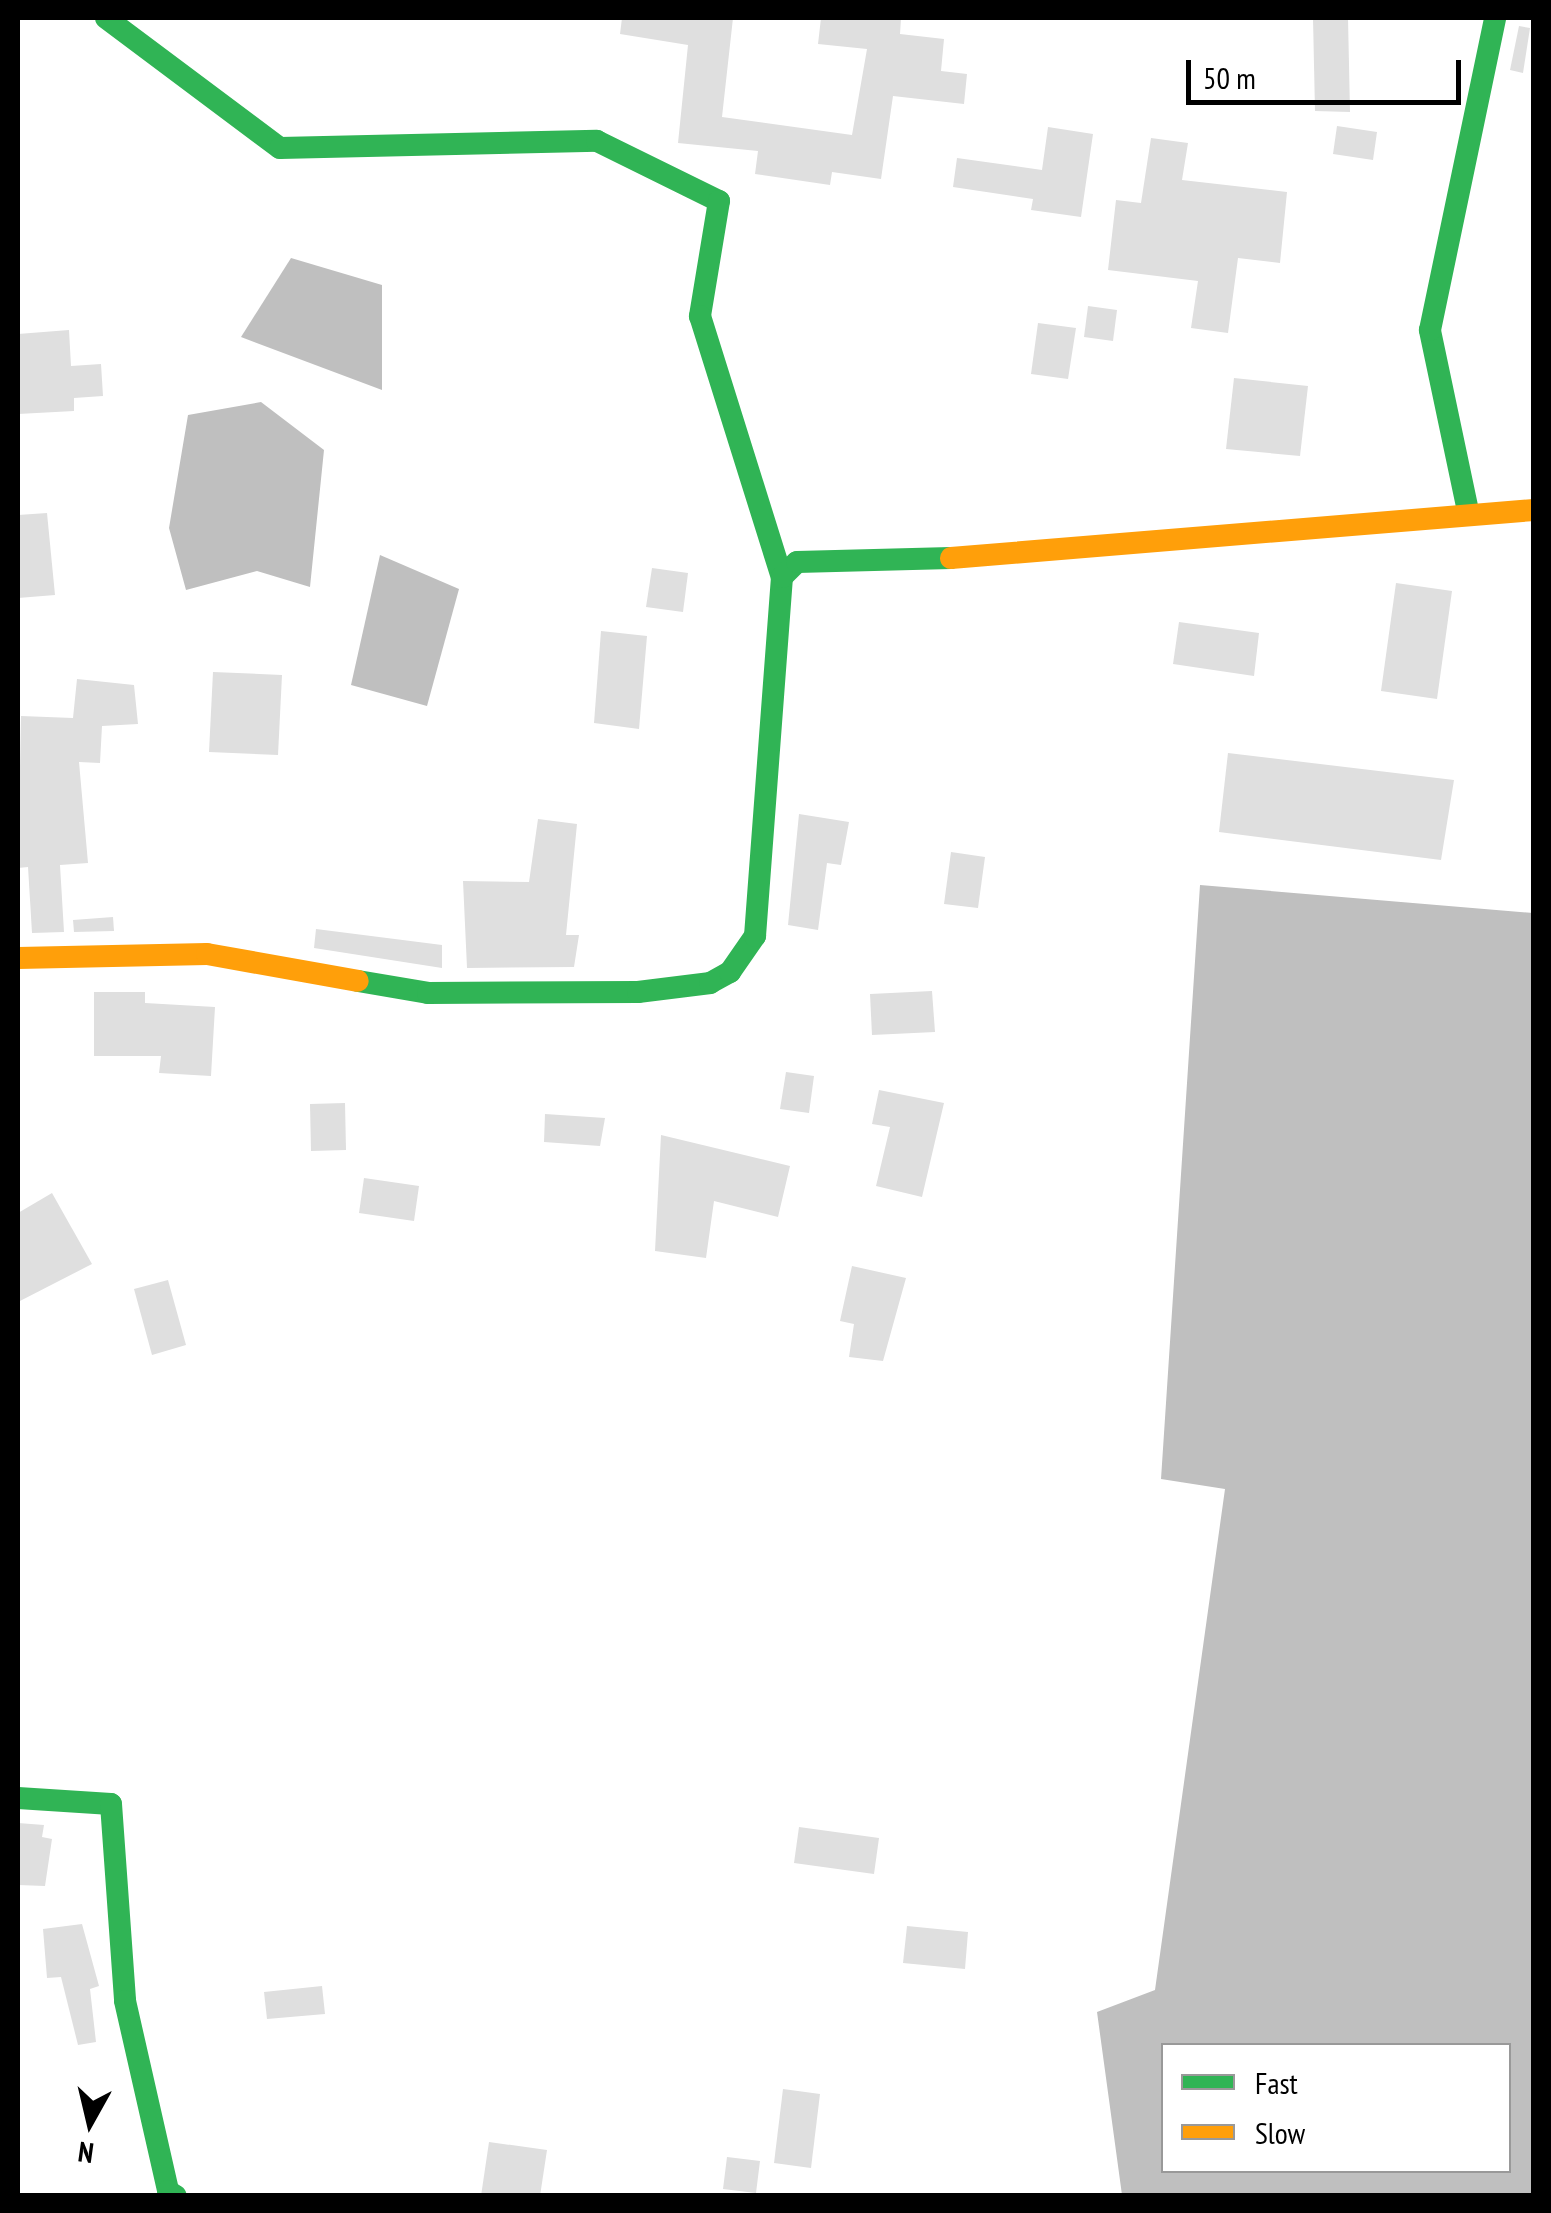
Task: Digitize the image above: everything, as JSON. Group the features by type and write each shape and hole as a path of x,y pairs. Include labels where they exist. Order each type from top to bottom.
{"street":[{"path":"18,958 208,954 428,993 638,992 710,983 730,972 755,936 782,577 700,316 719,201 597,141 280,148 106,18"},
{"path":"1468,511 1430,330 1496,18"},
{"path":"782,577 814,559 964,558 1468,511 1534,510"},
{"path":"18,1798 111,1804 125,2000 168,2191 176,2196"}],"shaded area":[{"path":"291,258 382,285 382,390 241,337"},
{"path":"261,402 324,450 310,587 257,571 186,590 169,528 188,415"},
{"path":"380,555 459,589 427,706 351,685"},
{"path":"1200,885 1533,913 1533,2195 1122,2195 1097,2012 1155,1990 1225,1489 1161,1479"}],"building":[{"path":"622,18 733,18 722,117 852,135 867,49 818,44 821,18 901,18 900,34 944,39 941,71 967,74 964,104 893,96 881,179 832,172 830,185 755,174 758,151 678,143 688,45 620,34"},
{"path":"1313,18 1348,18 1350,112 1315,111"},
{"path":"1519,26 1530,28 1523,73 1510,70"},
{"path":"1337,126 1377,132 1373,160 1333,154"},
{"path":"1048,127 1093,134 1081,217 1031,210 1033,199 953,187 957,158 1042,170"},
{"path":"1151,138 1188,143 1182,180 1287,192 1280,263 1238,258 1228,333 1191,328 1198,281 1108,270 1116,200 1141,203"},
{"path":"1088,306 1117,310 1113,341 1084,337"},
{"path":"1038,323 1076,328 1068,379 1031,374"},
{"path":"69,330 71,366 101,364 103,396 74,398 74,411 18,414 18,334"},
{"path":"1234,378 1308,386 1300,456 1226,449"},
{"path":"47,513 55,595 18,598 18,515"},
{"path":"652,568 688,573 683,612 646,607"},
{"path":"1396,583 1452,591 1437,699 1381,691"},
{"path":"1179,622 1259,633 1254,676 1173,664"},
{"path":"601,631 647,636 639,729 594,723"},
{"path":"213,672 282,675 278,755 209,752"},
{"path":"77,679 134,685 138,724 102,726 100,763 79,762 88,863 60,865 64,932 32,933 28,867 18,868 21,716 73,718"},
{"path":"1228,753 1454,780 1441,860 1219,832"},
{"path":"799,814 849,822 841,865 827,863 818,930 788,925"},
{"path":"538,819 577,824 566,935 579,935 574,967 467,968 463,881 529,882"},
{"path":"951,852 985,857 978,908 944,904"},
{"path":"113,917 114,931 74,932 73,920"},
{"path":"316,929 442,945 442,968 314,948"},
{"path":"932,991 935,1032 872,1035 870,994"},
{"path":"94,992 145,992 145,1003 215,1007 211,1076 159,1073 161,1056 94,1056"},
{"path":"786,1072 814,1076 809,1113 780,1109"},
{"path":"879,1090 944,1103 922,1197 876,1186 890,1127 872,1124"},
{"path":"345,1103 346,1150 311,1151 310,1104"},
{"path":"545,1114 605,1118 600,1146 544,1142"},
{"path":"661,1135 790,1166 778,1217 714,1201 706,1258 655,1251"},
{"path":"364,1178 419,1186 414,1221 359,1213"},
{"path":"52,1193 92,1264 18,1302 18,1213"},
{"path":"852,1266 906,1278 883,1361 849,1357 854,1324 840,1321"},
{"path":"168,1280 186,1345 152,1355 134,1289"},
{"path":"18,1823 44,1825 42,1837 52,1839 45,1886 18,1885"},
{"path":"799,1827 879,1838 874,1874 794,1863"},
{"path":"82,1924 99,1986 90,1989 96,2042 78,2045 61,1977 47,1978 43,1929"},
{"path":"907,1926 968,1932 965,1969 903,1963"},
{"path":"322,1986 325,2014 267,2019 264,1992"},
{"path":"783,2089 820,2094 811,2168 774,2163"},
{"path":"489,2142 547,2150 540,2196 481,2196"},
{"path":"727,2157 760,2161 756,2193 723,2189"}],"traffic: fast":[{"path":"106,18 280,148 597,141 719,201 700,316 782,577"},
{"path":"1468,511 1430,330 1495,18"},
{"path":"358,981 428,993 638,992 710,983 730,972 755,936 782,577 797,562 951,558"},
{"path":"18,1798 111,1804 125,2001 168,2191 176,2196"}],"traffic: slow":[{"path":"951,558 1534,510"},
{"path":"18,958 207,954 358,981"}]}
